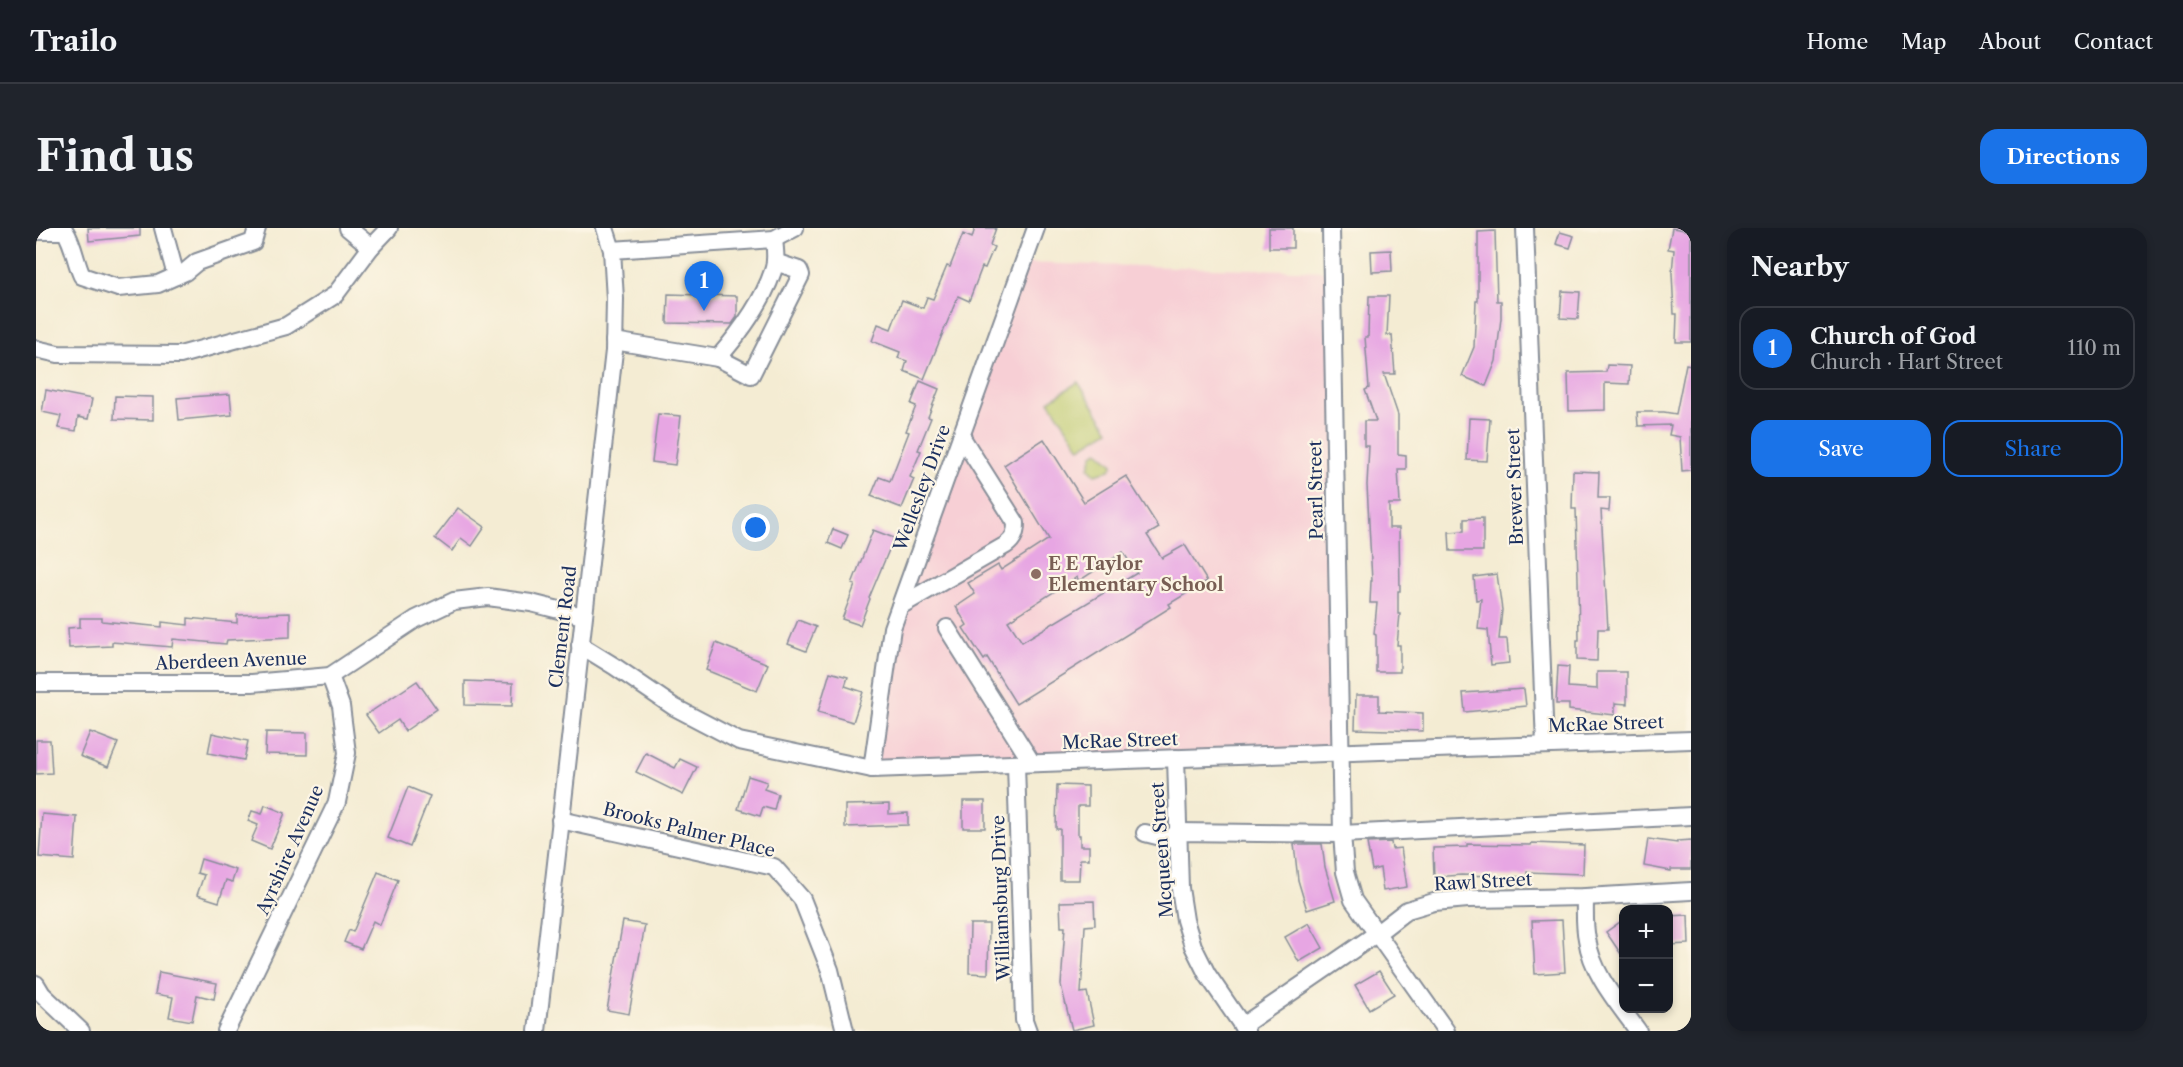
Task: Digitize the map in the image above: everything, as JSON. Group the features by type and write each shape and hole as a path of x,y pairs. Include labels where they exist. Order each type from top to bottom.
{"street":[{"path":"163,228 176,276"},
{"path":"36,231 65,231 71,240 76,264 82,276 118,288 158,284 185,272 197,262 253,242 257,228"},
{"path":"348,228 371,247"},
{"path":"36,349 58,354 180,355 286,326 334,295 371,247 389,228"},
{"name":"Clement Road","path":"537,1031 614,341 612,250 605,228"},
{"path":"612,250 774,239 795,228"},
{"name":"Wellesley Drive","path":"872,769 892,628 1036,228"},
{"name":"Pearl Street","path":"1331,228 1342,834 1345,872 1353,900 1446,1031"},
{"name":"Brewer Street","path":"1525,228 1545,745"},
{"path":"718,358 753,310 773,271 774,239"},
{"path":"614,341 718,358 751,375 801,275 799,270 775,262"},
{"path":"900,606 1006,545 1016,532 1016,523 961,436"},
{"name":"Aberdeen Avenue","path":"36,683 252,683 330,676 416,619 454,601 488,597 531,603 583,616"},
{"path":"947,628 1024,764"},
{"name":"McRae Street","path":"580,645 674,707 739,741 872,769 1691,740"},
{"name":"Ayrshire Avenue","path":"226,1031 337,801 347,753 341,706 330,676"},
{"name":"Mcqueen Street","path":"1176,758 1180,888 1185,920 1192,946 1207,974 1244,1029"},
{"name":"Williamsburg Drive","path":"1024,764 1024,1020 1028,1031"},
{"path":"1145,833 1169,839 1178,832 1342,834 1691,816"},
{"name":"Brooks Palmer Place","path":"560,820 774,867 802,899 830,970 845,1031"},
{"name":"Rawl Street","path":"1244,1029 1407,910 1434,902 1468,899 1585,897 1691,891"},
{"path":"1585,897 1586,938 1593,963 1606,986 1638,1031"},
{"path":"36,984 42,994 81,1031"}],"shaded area":[{"path":"1023,263 1332,271 1341,752 872,769 892,628"}],"green space":[{"path":"1078,382 1109,430 1080,448 1049,401"},
{"path":"1098,451 1113,464 1110,470 1095,474 1089,468 1093,454"}],"building":[{"path":"88,228 140,228 140,236 89,241"},
{"path":"975,228 996,228 990,245 994,247 985,268 982,267 969,301 958,296 924,379 904,371 907,361 898,358 900,352 872,341 878,324 891,329 902,300 923,308 927,297 933,299 947,266 950,267 963,234 972,238"},
{"path":"1269,228 1293,228 1293,248 1269,248"},
{"path":"1672,228 1691,231 1691,342 1676,342 1677,314 1674,314 1672,273 1674,250 1668,249"},
{"path":"1495,231 1497,301 1501,301 1501,318 1496,361 1486,386 1462,376 1474,347 1476,301 1478,301 1478,232"},
{"path":"1560,232 1574,236 1570,248 1556,244"},
{"path":"1391,250 1392,271 1372,272 1371,251"},
{"path":"1562,291 1580,292 1578,319 1560,318"},
{"path":"668,294 737,296 737,317 732,324 667,323"},
{"path":"1369,296 1389,296 1387,335 1392,335 1395,374 1384,374 1398,415 1398,454 1406,455 1406,469 1398,469 1400,504 1389,504 1389,528 1399,528 1398,614 1400,614 1397,645 1400,645 1400,672 1376,672 1376,635 1374,634 1377,603 1370,603 1372,581 1367,485 1369,446 1364,446 1364,421 1376,421 1365,390 1369,388 1365,337 1368,337"},
{"path":"1686,364 1691,365 1691,470 1682,471 1680,437 1669,435 1671,425 1638,426 1637,412 1676,414"},
{"path":"1607,365 1630,366 1629,384 1605,383 1605,410 1569,411 1568,373 1606,372"},
{"path":"920,381 939,389 928,417 931,418 918,450 921,451 910,477 914,479 902,508 871,496 879,477 890,481 909,432 906,431 916,406 911,404"},
{"path":"46,390 92,399 88,419 78,417 76,431 58,428 61,416 42,412"},
{"path":"230,394 232,415 179,420 177,398"},
{"path":"115,396 153,397 153,420 114,419"},
{"path":"658,414 681,416 675,465 652,462"},
{"path":"1469,418 1490,419 1487,461 1467,460"},
{"name":"E E Taylor Elementary School","path":"1044,439 1084,502 1126,476 1159,528 1147,535 1162,558 1185,545 1207,581 1169,604 1171,607 1016,704 987,657 984,660 963,628 967,625 956,607 975,594 968,583 998,565 1001,570 1049,539 1004,465","holes":["1123,552 1137,573 1022,642 1008,621 1077,577 1079,581"]},
{"path":"1573,471 1599,472 1598,498 1610,498 1609,511 1601,510 1608,629 1598,629 1597,661 1577,660 1578,579 1576,509 1572,509"},
{"path":"458,508 485,527 472,546 461,538 452,551 435,538"},
{"path":"1483,518 1483,551 1450,551 1449,532 1464,531 1464,519"},
{"path":"833,529 848,535 842,549 828,543"},
{"path":"873,530 894,538 860,625 842,619 855,585 852,584"},
{"path":"1497,574 1502,610 1499,639 1507,639 1509,663 1491,665 1488,630 1478,629 1481,599 1476,600 1474,577"},
{"path":"290,613 290,637 227,640 226,644 173,639 172,647 112,642 112,646 69,648 68,628 80,627 80,618 102,618 102,621 162,627 162,622 188,625 188,618 237,623 237,615"},
{"path":"798,620 816,627 806,651 788,644"},
{"path":"716,643 768,664 757,691 706,670"},
{"path":"1558,666 1569,667 1568,687 1597,689 1597,672 1627,672 1627,704 1615,703 1615,715 1569,710 1569,704 1556,704"},
{"path":"830,672 848,677 845,686 863,692 853,722 818,712"},
{"path":"417,681 437,709 405,731 398,720 379,733 366,715"},
{"path":"465,681 513,683 512,706 465,705"},
{"path":"1524,689 1526,706 1465,712 1463,693"},
{"path":"1356,695 1379,695 1379,711 1423,713 1423,731 1355,729"},
{"path":"90,732 118,743 108,767 80,756"},
{"path":"266,732 307,733 307,755 265,754"},
{"path":"212,733 248,741 244,760 208,753"},
{"path":"36,740 50,740 52,773 36,774"},
{"path":"646,753 675,768 680,759 697,767 683,795 636,772"},
{"path":"748,776 767,782 764,789 778,794 774,810 763,807 760,816 738,809"},
{"path":"1057,785 1088,786 1088,806 1078,806 1080,846 1089,846 1089,859 1080,859 1079,880 1060,880 1060,829 1056,829"},
{"path":"408,787 430,796 410,847 388,838"},
{"path":"963,801 985,801 985,828 963,828"},
{"path":"889,804 889,814 908,813 908,825 845,827 845,805"},
{"path":"265,805 285,813 270,849 251,841 258,825 248,821 252,811 262,814"},
{"path":"42,814 77,817 74,860 39,857"},
{"path":"1648,839 1677,843 1677,841 1691,840 1691,869 1671,869 1671,871 1644,866"},
{"path":"1391,842 1392,849 1401,848 1407,887 1383,891 1380,868 1372,870 1367,843"},
{"path":"1532,843 1584,845 1583,874 1527,872 1527,877 1461,875 1434,877 1433,848 1467,847 1467,844 1531,845"},
{"path":"1294,844 1322,844 1325,867 1335,901 1307,910 1298,880"},
{"path":"201,859 236,870 232,882 226,880 219,902 197,895 204,875 197,873"},
{"path":"378,872 398,880 380,925 373,921 361,949 344,942 349,930 353,932"},
{"path":"1094,901 1095,925 1085,926 1081,993 1087,992 1094,1025 1072,1030 1061,985 1065,927 1061,927 1060,902"},
{"path":"1688,915 1689,944 1673,945 1673,916"},
{"path":"1562,920 1565,972 1535,974 1532,921"},
{"path":"623,921 645,925 629,1014 607,1010"},
{"path":"1309,923 1323,948 1299,962 1285,937"},
{"path":"1619,923 1619,951 1606,932"},
{"path":"970,924 989,924 988,974 969,973"},
{"path":"1379,971 1394,994 1369,1009 1355,985"},
{"path":"159,972 217,983 214,999 197,995 192,1021 169,1017 173,997 155,994"}],"place":[{"name":"Church of God","path":"704,311"},
{"name":"E E Taylor Elementary School","path":"1036,574"}]}
